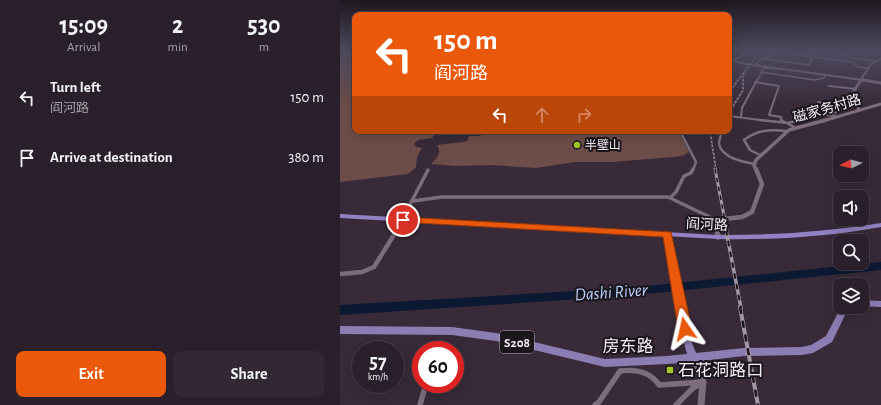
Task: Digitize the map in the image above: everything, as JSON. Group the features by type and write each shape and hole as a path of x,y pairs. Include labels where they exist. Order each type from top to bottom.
{"highway":[{"name":"阎河路","path":"340,216 718,237 793,237 820,235 881,225"}],"main road":[{"path":"667,234 688,343 693,358"},
{"path":"869,303 881,304"},
{"name":"房东路","path":"340,330 452,331 496,337 605,363 693,358 730,353 790,352 813,349 829,339 842,314"}],"street":[{"path":"741,117 742,108 763,69"},
{"path":"778,69 881,83"},
{"path":"858,109 852,94 867,69"},
{"path":"761,72 814,80 824,78 826,75"},
{"path":"755,82 779,86 769,115 781,117 781,120 796,128"},
{"path":"830,86 856,89"},
{"path":"818,104 818,102 830,103 858,109"},
{"name":"磁家务村路","path":"755,164 760,155 786,131 858,109 881,104"},
{"path":"829,115 849,106"},
{"path":"732,116 788,123 814,114 835,116"},
{"path":"760,155 750,150 744,140 752,134 764,130 786,131"},
{"path":"670,198 676,192 684,176 691,173 696,162 682,134"},
{"path":"413,201 421,198 442,197 668,197 716,220 742,217 752,212 762,184 755,164 741,162 723,152 720,143 722,134"},
{"path":"340,274 356,274 368,271 374,267 403,220 428,170"},
{"path":"716,220 718,237"},
{"path":"693,358 703,382 701,405"},
{"path":"595,405 599,402 620,371 635,369 647,373 656,379 659,385 703,382"},
{"path":"676,405 693,388 703,382"},
{"path":"420,405 423,393"}],"shaded area":[{"path":"340,69 352,69 352,134 435,134 432,138 418,140 414,144 416,147 422,148 417,157 416,167 408,174 340,182"},
{"path":"482,134 680,134 689,152 684,155 674,157 612,162 575,162 536,168 491,165 455,166 431,164 439,153 437,145 463,142 467,141 469,136 480,136"}],"waterway":[{"name":"Dashi River","path":"340,310 626,292 881,266"}],"railway":[{"path":"732,88 747,69"},
{"path":"732,108 743,90 743,78 745,73"},
{"path":"710,134 716,170"},
{"path":"715,169 727,231"},
{"path":"726,230 741,308"},
{"path":"740,307 758,405"}],"place":[{"name":"半壁山","path":"577,145"},
{"name":"石花洞路口","path":"670,370"}],"route":[{"path":"403,220 667,234 685,329"}]}
